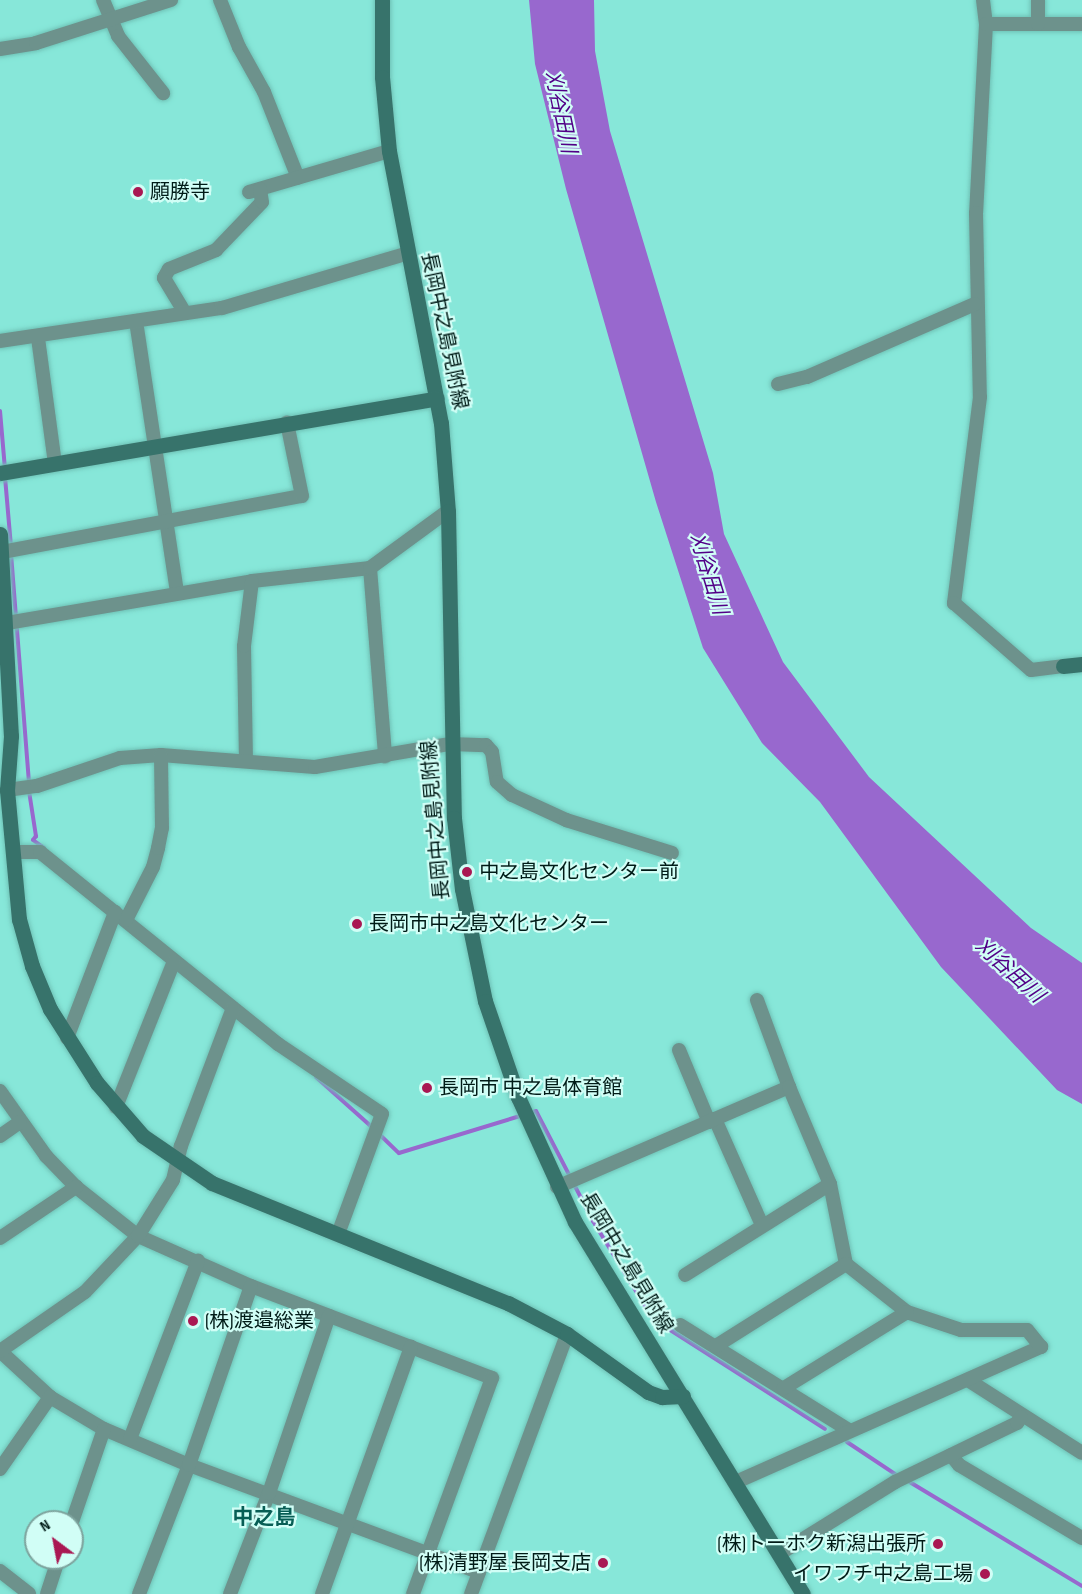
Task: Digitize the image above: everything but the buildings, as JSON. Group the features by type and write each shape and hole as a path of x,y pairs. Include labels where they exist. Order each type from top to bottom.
{"street":[{"path":"103,0 118,36 164,93"},
{"path":"0,49 36,43 110,17 171,0"},
{"path":"220,0 239,48 264,92 298,178"},
{"name":"長岡中之島見附線","path":"382,0 382,77 389,151 406,254 437,398 448,511 450,744 459,868 485,1001 518,1097 557,1188 803,1594"},
{"path":"983,0 986,24 976,213 975,304 981,335 980,397 954,603 1031,669 1082,664"},
{"path":"1038,0 1038,24"},
{"path":"986,24 1082,24"},
{"path":"186,313 164,278 169,269 216,250 262,202 254,191 389,151"},
{"path":"0,342 222,308 406,254"},
{"path":"778,384 807,377 975,304"},
{"path":"136,321 152,447 177,592"},
{"path":"38,338 55,463"},
{"path":"0,473 437,398"},
{"path":"2,552 165,524 302,496 287,423"},
{"path":"7,623 177,592 370,568 448,511"},
{"path":"0,534 7,623 10,736 4,790 23,938 51,1009 67,1038 116,1107 143,1136 180,1163 243,1197 508,1303 567,1334 648,1392 662,1397 683,1396"},
{"path":"370,568 385,756"},
{"path":"246,761 244,646 252,581"},
{"path":"4,790 38,786 102,761 161,755 315,767 450,744 491,748 497,782 537,808 672,853"},
{"path":"67,1038 120,916 153,867 162,828 161,755"},
{"path":"13,852 40,852 278,1044 382,1114 338,1234"},
{"path":"116,1107 174,961"},
{"path":"736,1482 1041,1347 1027,1330 962,1330 907,1312 846,1264 830,1184 789,1086 757,1000"},
{"path":"233,1008 181,1146 180,1163 138,1236 85,1292 0,1351 50,1397 104,1429 189,1465 480,1572"},
{"path":"679,1050 762,1225"},
{"path":"557,1188 789,1086"},
{"path":"0,1091 20,1122 76,1186 138,1236 251,1286 492,1378 413,1594"},
{"path":"0,1136 20,1122"},
{"path":"685,1275 830,1184"},
{"path":"0,1238 76,1186"},
{"path":"130,1439 198,1261"},
{"path":"716,1346 846,1264"},
{"path":"140,1594 189,1465 251,1286"},
{"path":"784,1388 907,1312"},
{"path":"230,1594 269,1494 329,1317"},
{"path":"680,1325 850,1431"},
{"path":"471,1594 567,1334"},
{"path":"322,1594 411,1347"},
{"path":"968,1380 1021,1417 1081,1449"},
{"path":"0,1468 50,1397"},
{"path":"779,1554 895,1482 1017,1423 1021,1417"},
{"path":"76,1510 104,1429"},
{"path":"951,1455 959,1465 1082,1538"},
{"path":"47,1594 55,1570"},
{"path":"0,1571 29,1594"}],"water":[{"name":"刈谷田川","path":"529,0 594,0 595,51 610,131 713,473 724,534 783,662 869,777 1031,928 1082,963 1082,1104 1057,1090 941,967 820,802 762,743 703,648 656,502 566,189 535,64"}],"waterway":[{"path":"0,411 5,469"},
{"path":"5,477 11,547"},
{"path":"11,554 29,783"},
{"path":"29,791 36,836 33,840 44,848"},
{"path":"316,1077 373,1128"},
{"path":"530,1113 536,1111 593,1221 653,1319 825,1429"},
{"path":"378,1133 399,1153 523,1115"},
{"path":"847,1442 895,1474"},
{"path":"908,1481 1082,1586"}],"place":[{"name":"願勝寺","path":"138,192"},
{"name":"中之島文化センター前","path":"467,872"},
{"name":"長岡市中之島文化センター","path":"357,924"},
{"name":"長岡市 中之島体育館","path":"427,1088"},
{"name":"(株)渡邉総業","path":"193,1321"},
{"name":"(株)トーホク新潟出張所","path":"938,1544"},
{"name":"(株)清野屋 長岡支店","path":"603,1563"},
{"name":"イワフチ中之島工場","path":"985,1574"}],"district":[{"name":"中之島","path":"264,1518"}]}
